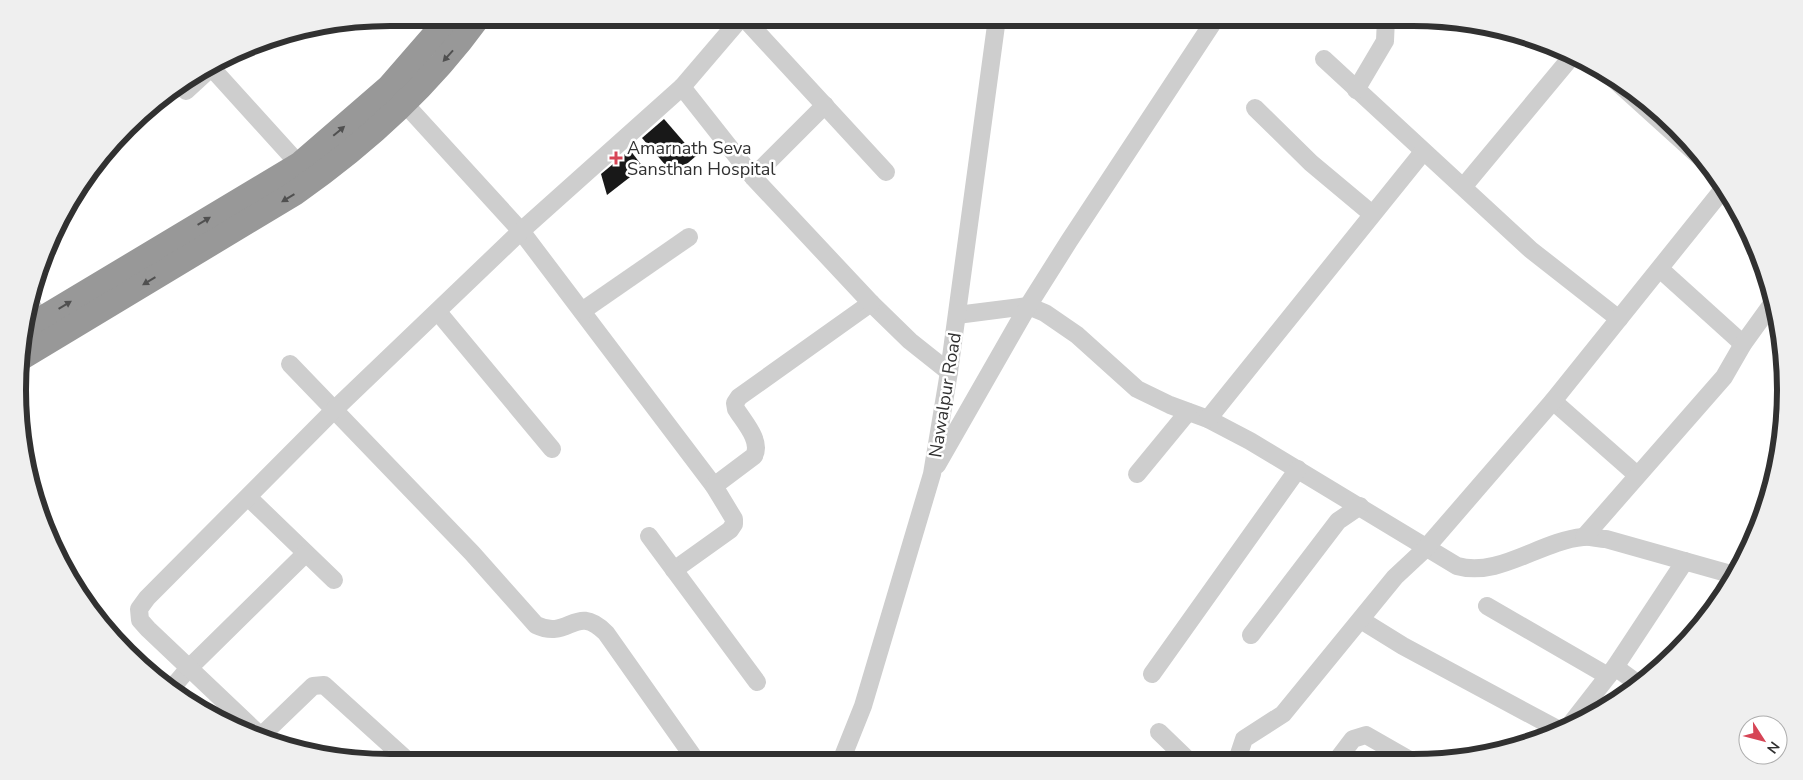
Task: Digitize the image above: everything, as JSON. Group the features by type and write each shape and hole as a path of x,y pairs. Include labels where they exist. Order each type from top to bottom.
{"highway":[{"path":"28,353 306,173 389,88 438,26"},
{"path":"34,317 306,173 338,163 405,104 472,26"}],"street":[{"path":"247,724 188,669 140,620 139,609 152,593 250,498 334,410 521,231 682,87 736,26"},
{"path":"750,26 886,172"},
{"name":"Nawalpur Road","path":"844,754 863,706 932,474 949,372 996,26"},
{"path":"932,474 1028,306 1211,26"},
{"path":"1356,90 1385,41 1386,26"},
{"path":"1324,59 1423,152 1464,186 1531,250 1618,319"},
{"path":"1464,186 1568,61"},
{"path":"215,71 306,173"},
{"path":"186,91 190,86"},
{"path":"682,87 753,177 871,303 910,341 949,372"},
{"path":"405,104 521,231 714,486 734,519 734,524 730,530 674,570"},
{"path":"753,177 824,105"},
{"path":"1255,108 1311,163 1372,214"},
{"path":"1208,419 1423,152"},
{"path":"1238,754 1244,738 1283,714 1395,577 1425,549 1553,401 1719,194"},
{"path":"582,311 689,237"},
{"path":"1660,269 1743,344"},
{"path":"714,486 754,456 757,450 757,443 736,409 735,403 739,398 871,303"},
{"path":"957,315 1028,306 1045,313 1064,326 1138,389 1208,419 1298,469 1360,506 1425,549 1457,566 1480,570 1562,541 1584,537 1606,540 1727,573"},
{"path":"438,312 552,449"},
{"path":"1584,537 1724,377 1743,344 1769,313"},
{"path":"290,364 472,553 536,625 545,629 557,630 583,620 595,622 606,633 691,754"},
{"path":"1553,401 1637,476"},
{"path":"1138,474 1188,412"},
{"path":"1152,674 1298,469"},
{"path":"250,498 305,554 334,580"},
{"path":"1251,634 1338,521 1360,506"},
{"path":"649,536 757,682"},
{"path":"176,684 188,669 305,554"},
{"path":"1579,714 1612,671 1685,561"},
{"path":"1487,606 1631,681"},
{"path":"1361,620 1403,646 1552,726"},
{"path":"268,732 313,686 324,685 400,754"},
{"path":"1159,732 1182,754"},
{"path":"1342,754 1353,739 1366,735 1399,754"}],"building":[{"path":"664,119 696,156 674,175 642,138"},
{"path":"630,150 643,167 607,195 601,174"}],"place":[{"name":"Amarnath Seva Sansthan Hospital","path":"616,158"}]}
